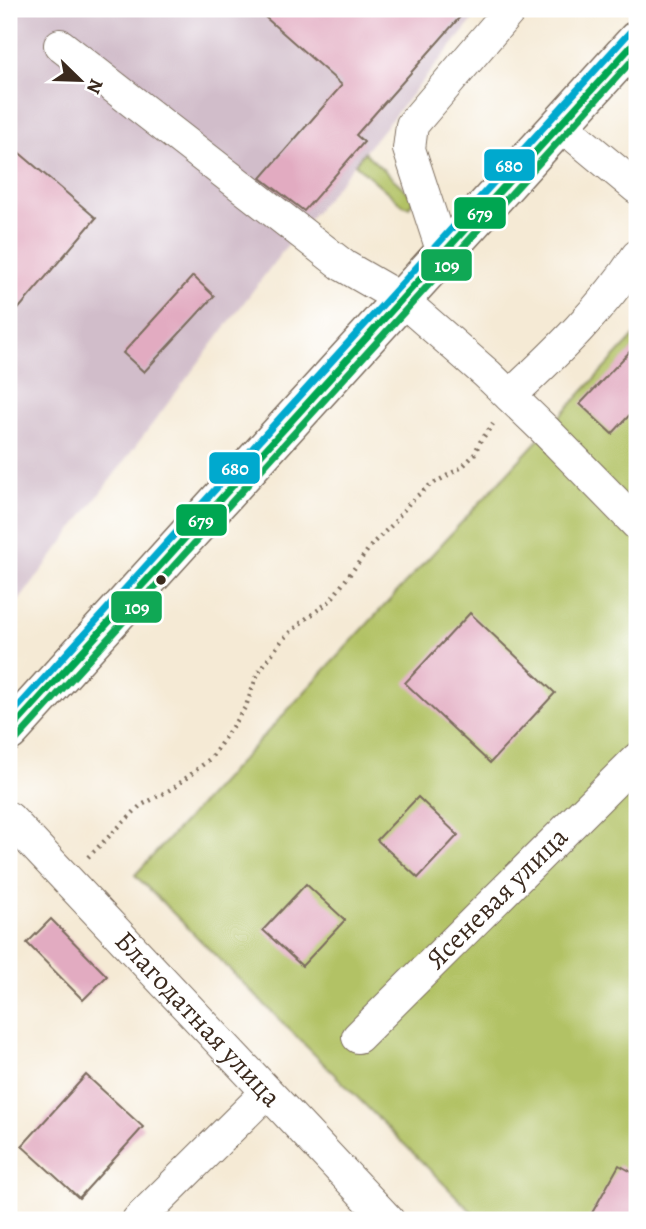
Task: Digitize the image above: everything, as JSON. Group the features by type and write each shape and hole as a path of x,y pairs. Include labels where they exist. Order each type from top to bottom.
{"main road":[{"path":"14,716 637,40"}],"street":[{"path":"443,253 409,149 412,125 511,9"},
{"path":"60,45 344,266 401,299 510,396 637,524"},
{"path":"561,125 637,188"},
{"path":"510,396 540,368 620,282 637,256"},
{"name":"Ясеневая улица","path":"358,1037 637,759"},
{"name":"Благодатная улица","path":"9,818 388,1220"},
{"path":"138,1220 266,1093"}],"path":[{"path":"97,849 140,806 175,787 211,758 246,706 258,673 282,640 330,601 373,543 411,501 429,486 462,467 474,455 510,396"}],"shaded area":[{"path":"9,9 482,9 279,256 9,614"}],"green space":[{"path":"364,152 411,195 413,201 409,207 403,205 355,164"},
{"path":"637,333 637,1220 480,1220 135,875"}],"building":[{"path":"256,9 467,9 356,135 364,142 304,211 261,178 342,85"},
{"path":"9,144 96,218 9,320"},
{"path":"193,276 214,296 144,372 123,353"},
{"path":"637,344 637,407 612,434 580,404"},
{"path":"470,613 555,693 490,763 405,683"},
{"path":"418,797 458,835 418,878 377,840"},
{"path":"306,884 345,920 302,966 263,930"},
{"path":"51,919 107,976 83,1000 27,943"},
{"path":"86,1075 143,1127 79,1198 22,1146"},
{"path":"619,1165 637,1175 637,1220 588,1220"}],"transit line":[{"name":"680","path":"9,717 629,33"},
{"name":"679","path":"9,732 637,40"},
{"name":"109","path":"17,739 637,55"}]}
